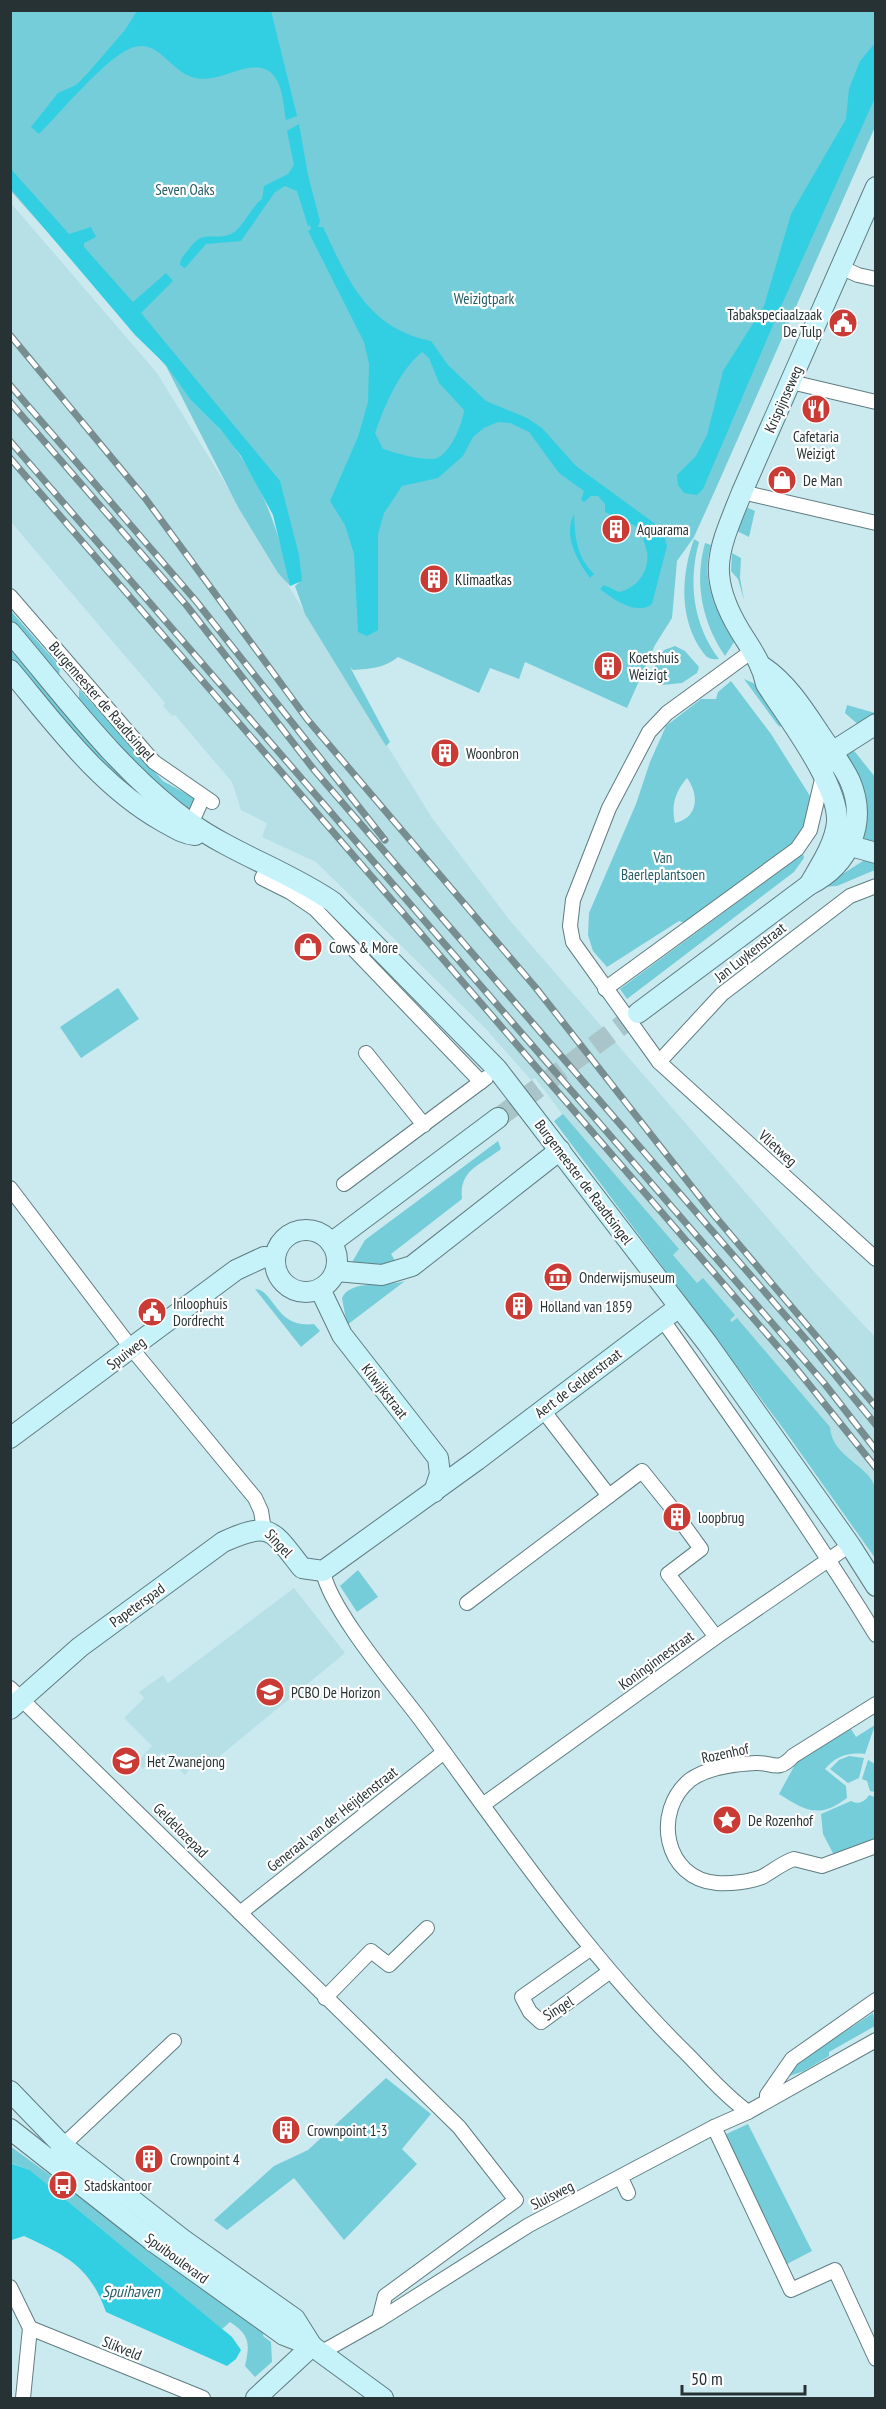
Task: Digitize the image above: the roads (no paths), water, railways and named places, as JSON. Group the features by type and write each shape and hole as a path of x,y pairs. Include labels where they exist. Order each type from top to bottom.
{"main road":[{"name":"Krispijnseweg","path":"757,659 730,615 720,589 717,565 722,545 742,492 876,187"},
{"name":"Burgemeester de Raadtsingel","path":"10,632 110,750 189,829"},
{"path":"638,1013 809,885 831,872 851,846 857,823 855,796 849,780 832,752 778,677 757,659"},
{"path":"757,659 766,684 823,775 834,800 837,822 831,845 809,885"},
{"name":"Burgemeester de Raadtsingel","path":"10,670 92,767 144,810 214,838 266,872 307,885 333,902 496,1069 679,1307 850,1545 876,1586"},
{"path":"823,775 832,752 876,724"},
{"path":"851,846 876,853"},
{"path":"331,1243 498,1118"},
{"path":"336,1271 382,1275 412,1266 560,1150"},
{"path":"295,1232 317,1232 331,1243 336,1253 336,1271 327,1284 320,1289 301,1292 288,1287 276,1271 275,1258 281,1242 295,1232"},
{"name":"Spuiweg","path":"10,1438 236,1270 264,1257 275,1258"},
{"name":"Kilwijkstraat","path":"320,1289 342,1335 438,1458"},
{"name":"Aert de Gelderstraat","path":"323,1571 434,1492 679,1307"},
{"path":"434,1492 440,1474 438,1458 477,1460"},
{"name":"Papeterspad","path":"14,1699 80,1647 223,1542 250,1530 264,1530"},
{"name":"Singel","path":"264,1530 284,1544 302,1568 323,1571"},
{"name":"Spuiboulevard","path":"10,2091 63,2146 182,2239 295,2319 317,2349"},
{"name":"Spuiboulevard","path":"10,2129 154,2242 284,2335 317,2349"},
{"path":"256,2398 317,2349 383,2398"}],"street":[{"path":"840,267 876,279"},
{"path":"792,382 876,402"},
{"path":"742,492 876,523"},
{"name":"Burgemeester de Raadtsingel","path":"10,596 154,762 207,800 189,829"},
{"path":"659,1062 573,942 570,926 573,900 609,808 649,732 667,713 757,659"},
{"path":"605,989 798,849 810,830 823,775"},
{"name":"Burgemeester de Raadtsingel","path":"266,872 315,909 481,1082"},
{"name":"Jan Luykenstraat","path":"659,1062 722,994 830,910 850,896 876,886"},
{"path":"366,1053 424,1125"},
{"name":"Vlietweg","path":"659,1062 875,1257"},
{"path":"344,1184 496,1069"},
{"name":"Singel","path":"10,1188 132,1348 255,1498 261,1511 264,1530"},
{"path":"662,1319 825,1563 876,1635"},
{"path":"542,1409 609,1496"},
{"path":"467,1603 642,1471 701,1549 668,1574 716,1637"},
{"name":"Koninginnestraat","path":"484,1804 716,1637 850,1545"},
{"path":"323,1571 330,1593 590,1949 609,1972 734,2102 748,2112"},
{"name":"Geldelozepad","path":"14,1699 106,1784 137,1809 325,1998 459,2127 516,2200"},
{"name":"Rozenhof","path":"876,1704 779,1766 769,1766 759,1762 706,1771 693,1779 672,1802 667,1831 676,1862 694,1877 716,1883 762,1877 794,1859 822,1866 876,1846"},
{"name":"Generaal van der Heijdenstraat","path":"240,1913 444,1752"},
{"path":"325,1998 371,1951 389,1965 427,1928"},
{"name":"Singel","path":"590,1949 522,1997 530,2012 541,2022 609,1972"},
{"path":"767,2102 767,2095 792,2059 876,2000"},
{"name":"Sluisweg","path":"317,2349 379,2320 529,2225 714,2127 767,2102 876,2040"},
{"path":"48,2160 174,2041"},
{"path":"714,2127 791,2290 836,2270 876,2359"},
{"path":"621,2178 628,2193"},
{"name":"Sluisweg","path":"379,2320 385,2296 516,2200"},
{"path":"10,2287 30,2328 21,2397"},
{"name":"Slikveld","path":"30,2328 203,2398"}],"water":[{"path":"137,11 271,11 297,116 286,120 279,86 267,70 250,68 202,79 184,73 155,50 139,46 129,49 107,64 39,134 31,127 58,93 76,85 87,74 125,30"},
{"path":"875,43 875,98 782,304 703,489 697,495 684,493 678,485 677,475 696,456 707,435 723,371 764,306 791,214 846,119 849,89 860,61"},
{"path":"299,124 308,175 320,221 318,227 323,227 351,283 375,313 409,335 431,341 448,365 486,401 527,418 542,428 576,466 654,523 664,535 667,546 652,604 639,608 625,605 600,589 604,585 619,592 631,587 641,578 647,559 643,538 644,530 605,512 605,504 598,496 591,496 584,502 581,500 584,491 559,473 529,432 510,423 498,422 484,428 473,437 463,456 438,478 402,486 384,513 378,534 378,630 367,636 358,632 354,554 345,525 330,501 358,437 368,402 369,364 364,342 308,231 311,229 310,225 308,226 297,191 285,186 275,192 241,241 206,244 185,268 180,265 183,256 199,239 224,236 236,231 262,199 264,186 288,174 294,165 287,131","holes":["422,352 429,358 439,383 464,410 454,439 444,453 433,459 383,449 375,433 394,389 406,369"]},
{"path":"10,168 69,234 91,227 96,237 84,243 84,247 133,302 166,273 173,281 141,313 280,481 299,555 302,581 290,586 273,515 241,456 220,429 191,400 165,364 135,335 11,189"},
{"path":"574,514 580,553 594,574 590,578 576,556 571,539 571,522"},
{"name":"Spuihaven","path":"10,2163 30,2170 232,2337 241,2350 236,2359 227,2366 106,2312 92,2283 64,2256 24,2236 12,2240"}],"tunnel":[{"path":"498,1118 638,1013"}],"railway":[{"path":"10,335 145,498 307,719 536,988 714,1215 876,1407"},
{"path":"10,385 196,601 385,840"},
{"path":"10,402 187,606 315,771 809,1343 876,1425"},
{"path":"10,441 824,1383 876,1450"},
{"path":"10,458 791,1362 876,1468"}],"place":[{"name":"Tabakspeciaalzaak De Tulp","path":"843,323"},
{"name":"Cafetaria Weizigt","path":"816,409"},
{"name":"De Man","path":"782,480"},
{"name":"Aquarama","path":"616,529"},
{"name":"Klimaatkas","path":"434,579"},
{"name":"Koetshuis Weizigt","path":"608,666"},
{"name":"Woonbron","path":"445,753"},
{"name":"Cows & More","path":"308,947"},
{"name":"Onderwijsmuseum","path":"558,1277"},
{"name":"Holland van 1859","path":"519,1306"},
{"name":"Inloophuis Dordrecht","path":"152,1312"},
{"name":"loopbrug","path":"677,1517"},
{"name":"PCBO De Horizon","path":"270,1692"},
{"name":"Het Zwanejong","path":"126,1761"},
{"name":"De Rozenhof","path":"727,1820"},
{"name":"Crownpoint 1-3","path":"286,2130"},
{"name":"Crownpoint 4","path":"149,2159"},
{"name":"Stadskantoor","path":"63,2185"}],"park label":[{"name":"Seven Oaks","path":"185,189"},
{"name":"Weizigtpark","path":"484,298"},
{"name":"Van Baerleplantsoen","path":"663,866"}]}
